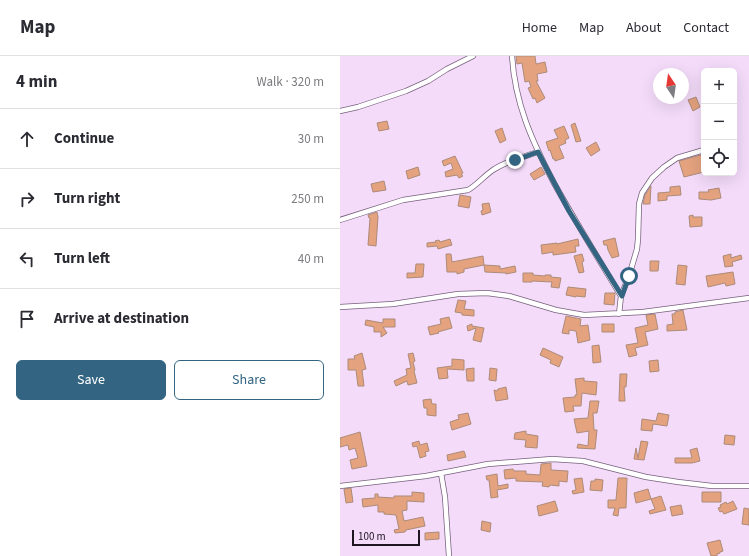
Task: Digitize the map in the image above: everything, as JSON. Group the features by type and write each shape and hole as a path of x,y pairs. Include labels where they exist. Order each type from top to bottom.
{"street":[{"path":"340,111 358,107 406,91 428,81 447,69 473,56"},
{"path":"512,56 513,77 519,102 526,124 538,152 569,211 622,296"},
{"path":"619,314 622,296 637,249 639,204 645,188 652,178 677,158 701,151"},
{"path":"340,220 403,200 468,190 474,187 500,165 538,152"},
{"path":"340,307 393,304 458,294 487,293 509,296 556,310 584,315 643,312 749,298"},
{"path":"340,486 441,473 488,464 552,459 583,461 646,477 678,482 712,486 749,486"},
{"path":"441,473 445,497 449,556"}],"building":[{"path":"516,56 535,56 536,64 545,62 547,72 537,74 538,81 536,81 545,98 537,103 535,98 533,99 528,88 531,87 529,81 525,82 522,63 517,64"},
{"path":"696,97 700,107 693,111 689,100"},
{"path":"387,121 389,129 379,131 377,123"},
{"path":"575,123 581,141 576,142 571,125"},
{"path":"564,126 569,138 565,140 566,143 559,146 564,158 555,161 546,142 558,138 554,130"},
{"path":"502,128 506,140 500,143 495,131"},
{"path":"596,142 600,150 591,156 586,148"},
{"path":"701,155 701,173 684,177 679,161"},
{"path":"455,156 463,176 459,178 457,175 446,177 445,172 453,169 451,163 444,166 442,161"},
{"path":"418,167 420,175 408,179 406,171"},
{"path":"541,167 545,174 534,180 530,174"},
{"path":"384,181 386,190 373,192 371,184"},
{"path":"651,186 650,204 643,204 645,195"},
{"path":"680,186 681,195 667,196 667,200 658,201 658,193 670,192 670,187"},
{"path":"719,188 721,198 711,200 699,199 699,192 709,192 708,190"},
{"path":"460,195 471,197 469,208 458,206"},
{"path":"489,203 491,212 482,215 482,204"},
{"path":"377,212 376,246 368,245 370,218 368,215"},
{"path":"693,215 693,217 702,217 702,226 690,227 689,216"},
{"path":"615,238 619,256 612,258 607,245 604,245 603,241"},
{"path":"450,239 452,245 438,249 437,246 427,247 427,243 436,242 435,241 439,240 440,242"},
{"path":"578,239 579,246 575,246 576,252 553,255 553,252 542,254 541,245 557,244"},
{"path":"446,254 451,254 452,262 483,256 484,265 464,269 464,272 457,274 457,272 447,272"},
{"path":"582,254 584,261 582,262 584,272 579,273 574,256"},
{"path":"731,254 731,258 741,255 742,259 732,262 733,266 725,267 723,256"},
{"path":"650,261 659,261 658,271 650,271"},
{"path":"416,264 424,264 423,277 407,278 407,273 415,273"},
{"path":"484,265 500,266 500,269 515,266 516,272 506,274 485,272"},
{"path":"678,265 687,266 685,285 676,284"},
{"path":"733,272 735,284 726,286 725,283 708,287 706,276"},
{"path":"523,273 533,273 533,275 545,276 551,275 551,277 561,278 559,288 551,287 552,282 523,282"},
{"path":"568,287 586,289 585,297 566,295"},
{"path":"605,293 615,293 614,305 604,304"},
{"path":"458,300 466,301 464,309 474,310 474,316 462,315 462,313 455,312"},
{"path":"683,310 687,330 667,331 667,325 673,324 672,314"},
{"path":"655,314 658,329 645,332 648,345 635,348 637,355 629,357 626,345 638,343 635,328 648,325 646,315"},
{"path":"566,316 581,319 580,326 588,325 590,340 578,343 576,331 569,330 569,334 562,333"},
{"path":"449,317 452,328 430,335 428,327 441,324 440,319"},
{"path":"383,319 395,319 395,327 383,327 387,333 381,337 381,332 374,332 374,327 365,325 366,320 383,323"},
{"path":"472,324 472,326 484,328 481,342 473,340 476,328 468,331 467,326"},
{"path":"602,324 614,324 614,332 602,332"},
{"path":"599,345 601,362 593,363 592,346"},
{"path":"543,348 563,357 559,367 550,363 551,360 540,355"},
{"path":"362,353 366,369 362,370 364,386 358,386 356,370 348,370 348,359 355,359 354,356"},
{"path":"413,353 415,361 413,362 414,371 417,383 408,385 407,381 396,386 394,381 407,375 406,369 411,368 408,354"},
{"path":"452,359 464,360 464,370 447,369 448,378 439,379 437,368 452,366"},
{"path":"658,360 659,371 650,372 649,361"},
{"path":"474,368 474,381 467,381 466,369"},
{"path":"490,368 497,369 496,381 489,380"},
{"path":"620,374 627,374 626,387 624,387 625,401 619,401"},
{"path":"584,378 584,381 597,382 596,395 582,393 581,406 573,406 574,411 565,412 563,398 575,397 575,395 577,395 575,379"},
{"path":"506,387 508,399 496,401 494,390 497,391 498,389"},
{"path":"431,399 432,404 436,404 436,416 427,415 427,408 424,408 423,400"},
{"path":"590,401 599,401 597,413 593,413 594,430 597,430 595,449 577,448 578,444 588,446 589,431 577,433 574,419 588,418"},
{"path":"468,413 471,424 452,430 450,422 459,419 458,415"},
{"path":"658,413 669,415 667,426 653,424 652,431 641,430 642,419 656,421"},
{"path":"526,431 526,434 538,436 537,448 525,447 526,440 514,439 515,433"},
{"path":"360,432 367,466 352,469 350,460 358,458 355,448 349,450 348,445 340,447 340,438"},
{"path":"725,435 735,436 734,445 724,444"},
{"path":"419,441 420,445 427,443 429,451 425,452 426,456 420,458 417,446 413,447 412,443"},
{"path":"641,441 648,442 644,460 634,459 636,448 638,458"},
{"path":"697,448 700,461 692,463 675,463 675,458 692,458 690,450"},
{"path":"464,451 466,457 448,461 447,455"},
{"path":"551,463 551,470 568,471 567,482 559,481 559,486 550,485 549,487 542,486 543,482 516,481 516,478 505,479 504,470 513,469 514,471 526,471 526,474 540,475 541,464"},
{"path":"497,474 498,486 508,484 508,488 497,490 498,497 491,498 489,480 487,480 486,476"},
{"path":"582,478 584,492 573,494 572,491 576,490 574,479"},
{"path":"618,478 627,478 626,508 619,508 618,516 613,515 615,508 608,508 608,500 616,500"},
{"path":"595,479 603,480 602,491 590,490 591,481 595,481"},
{"path":"351,488 353,502 346,503 344,489"},
{"path":"648,489 651,499 636,503 634,493"},
{"path":"412,492 424,493 424,502 407,501 407,510 402,511 404,521 423,517 425,526 406,530 405,532 395,533 394,530 399,529 396,515 378,512 378,505 363,507 362,499 375,498 375,494 378,494 378,497 394,498 394,496 412,496"},
{"path":"702,492 721,492 721,502 702,502"},
{"path":"661,496 666,510 650,514 649,511 655,509 651,499"},
{"path":"555,501 558,511 539,516 537,506"},
{"path":"733,501 737,509 724,514 722,511 720,512 718,508 721,507 720,505"},
{"path":"681,505 683,514 672,516 670,507"},
{"path":"744,508 749,509 749,525 742,524"},
{"path":"482,521 491,523 490,532 481,530"},
{"path":"439,532 439,539 425,540 425,533"},
{"path":"720,540 723,551 717,554 717,556 711,556 707,543"}],"route":[{"path":"515,160 538,152 569,211 622,296 629,276"}]}
